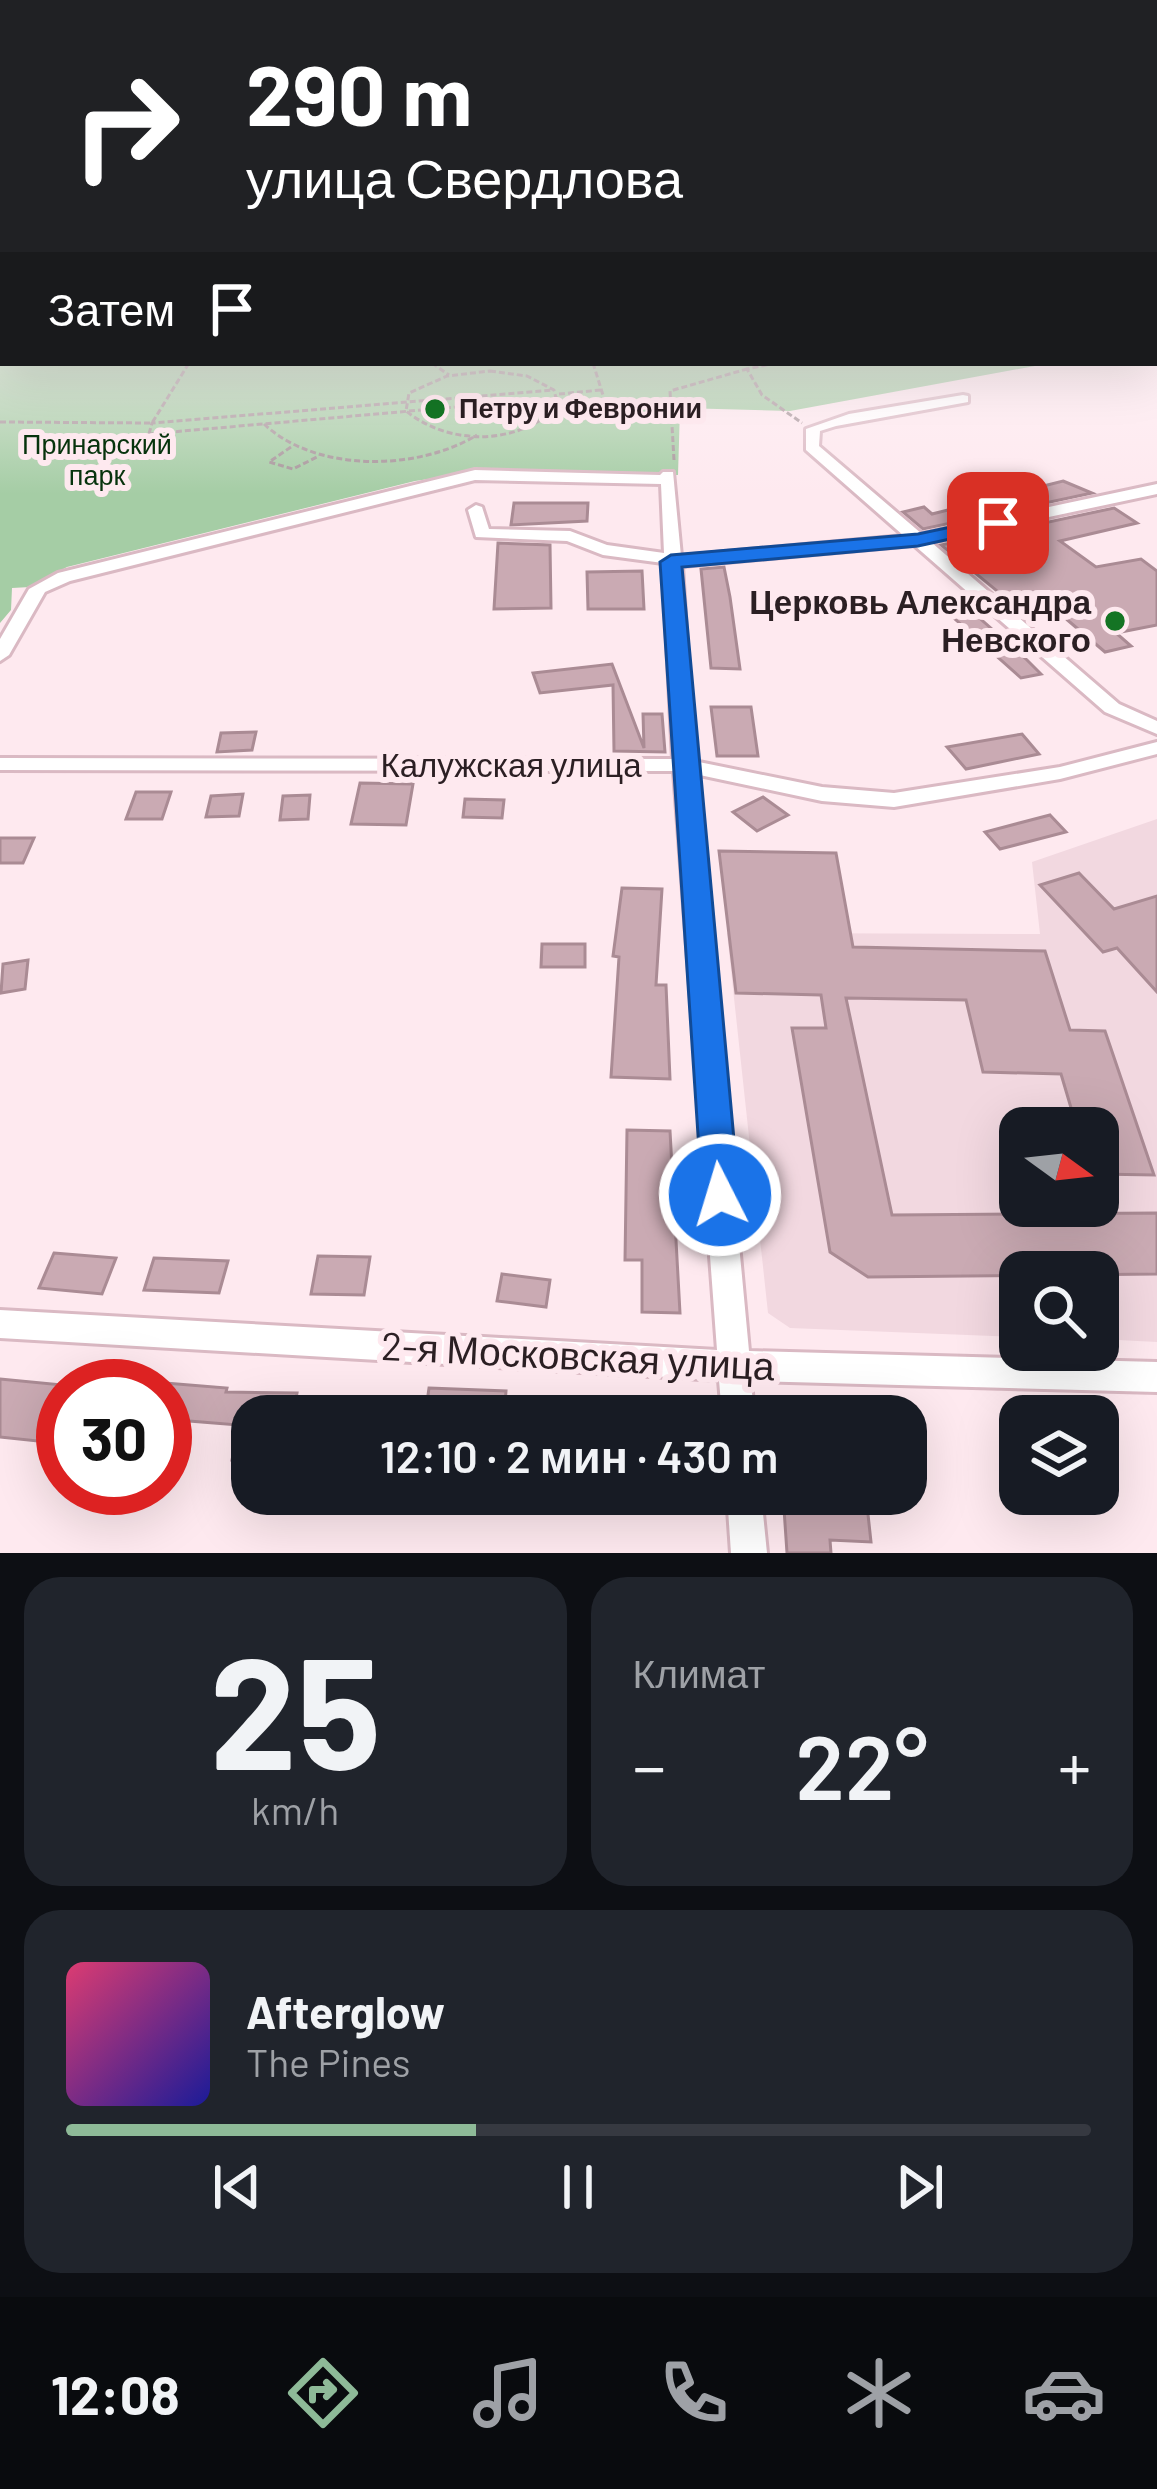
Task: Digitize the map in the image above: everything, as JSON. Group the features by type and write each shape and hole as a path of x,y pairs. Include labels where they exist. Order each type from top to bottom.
{"street":[{"path":"963,399 897,414 835,419 812,438 918,540 1112,708 1157,728"},
{"path":"0,656 38,589 64,577 475,476 668,477 684,765 736,1395"},
{"path":"476,510 482,534 570,536 603,550 671,561 918,540 1157,489"},
{"name":"Калужская улица","path":"0,764 684,765 821,794 894,800 1060,773 1157,748"},
{"name":"2-я Московская улица","path":"0,1324 734,1366 1157,1377"},
{"path":"745,1515 748,1553"}],"path":[{"path":"187,366 149,434 528,401 556,394"},
{"path":"436,366 449,375"},
{"path":"509,373 513,366"},
{"path":"594,366 607,408"},
{"path":"264,424 291,447 392,459 447,449 478,434 538,423 558,406 672,408 674,389 749,366 768,404 812,438"},
{"path":"404,404 419,386 449,375 509,373 556,394"},
{"path":"0,422 203,421 602,390"},
{"path":"525,393 528,401"},
{"path":"556,394 558,406"},
{"path":"494,395 497,404"},
{"path":"464,398 467,406"},
{"path":"433,401 436,409"},
{"path":"404,404 426,426 478,434"},
{"path":"372,406 373,414"},
{"path":"338,409 339,417"},
{"path":"305,412 306,420"},
{"path":"271,415 272,423"},
{"path":"236,418 237,426"},
{"path":"203,421 203,430"},
{"path":"291,447 269,462 293,470 321,454"}],"shaded area":[{"path":"1157,819 1157,1342 1119,1340 1119,1251 999,1251 999,1336 790,1328 768,1313 727,933 1040,934 1032,862"}],"green space":[{"name":"Принарский парк","path":"0,366 1035,366 790,411 680,408 678,475 470,473 415,481 67,567 30,587 12,588 11,610 0,623"}],"building":[{"path":"1063,481 1092,493 923,529 903,512 924,507 932,514"},
{"path":"514,503 588,503 587,521 511,525"},
{"path":"1114,508 1137,523 1060,541 1096,567 1141,559 1157,571 1157,625 1116,633 1131,646 1105,652 1051,606 1024,613 941,545"},
{"path":"498,543 550,545 551,608 494,609"},
{"path":"724,567 740,669 711,668 701,569"},
{"path":"642,571 644,609 588,609 587,572"},
{"path":"959,600 1041,674 1021,678 938,604"},
{"path":"612,664 644,748 643,714 662,714 665,752 614,751 613,685 540,693 533,673"},
{"path":"711,707 751,707 758,756 717,756"},
{"path":"256,732 252,750 217,752 221,733"},
{"path":"1022,734 1039,754 966,769 947,747"},
{"path":"360,783 413,784 406,825 351,824"},
{"path":"136,792 171,792 162,819 126,819"},
{"path":"243,794 239,816 206,817 211,796"},
{"path":"310,795 308,819 280,820 283,796"},
{"path":"763,797 788,815 757,831 733,812"},
{"path":"465,799 504,800 502,818 463,817"},
{"path":"1050,815 1066,832 1000,849 985,832"},
{"path":"0,838 34,838 23,863 0,863"},
{"path":"719,851 836,853 853,947 1045,951 1070,1030 1105,1031 1154,1175 1119,1174 1119,1107 1071,1107 1061,1074 983,1072 966,1000 846,998 892,1215 999,1214 999,1227 1119,1227 1119,1213 1157,1213 1157,1274 1119,1274 1119,1251 999,1251 999,1276 868,1277 830,1252 792,1028 826,1028 821,995 736,993"},
{"path":"1079,873 1114,909 1157,896 1157,992 1117,948 1103,952 1040,885"},
{"path":"622,888 662,889 656,985 666,985 670,1079 611,1077 619,957 613,956"},
{"path":"542,944 585,944 585,967 541,967"},
{"path":"28,960 25,989 1,993 3,964"},
{"path":"627,1130 670,1131 680,1313 642,1312 642,1260 625,1260"},
{"path":"54,1253 116,1258 102,1294 39,1288"},
{"path":"318,1256 370,1257 364,1295 311,1294"},
{"path":"154,1258 228,1261 219,1293 144,1290"},
{"path":"502,1274 550,1280 546,1307 497,1301"},
{"path":"0,1379 36,1382 36,1441 0,1437"},
{"path":"192,1385 227,1388 226,1392 297,1393 231,1395 231,1424 192,1421"},
{"path":"429,1388 506,1391 506,1395 428,1395"},
{"path":"784,1515 868,1515 871,1542 830,1540 831,1553 787,1553"}],"place":[{"name":"Петру и Февронии","path":"435,409"},
{"name":"Церковь Александра Невского","path":"1115,621"}],"route":[{"path":"720,1195 671,562 918,540 998,523"}]}
